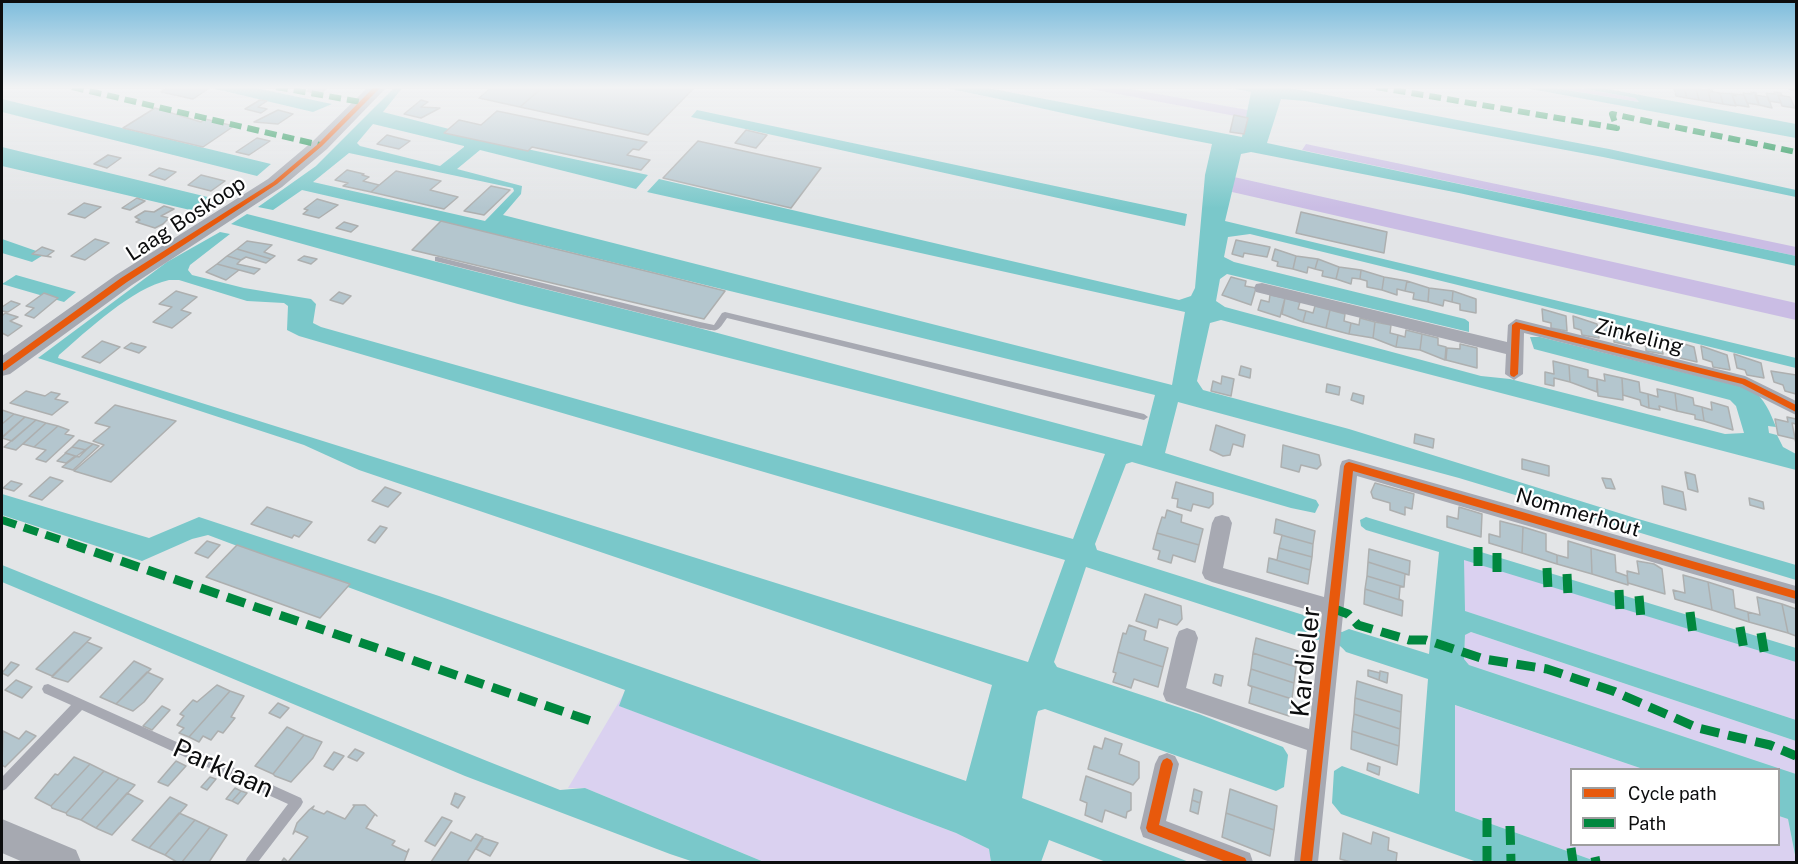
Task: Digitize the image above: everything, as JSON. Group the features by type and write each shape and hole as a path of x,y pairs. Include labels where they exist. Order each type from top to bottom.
{"street":[{"name":"Laag Boskoop","path":"2,368 124,280 281,178 338,127"},
{"path":"1262,288 1515,350"},
{"name":"Zinkeling","path":"1514,374 1516,325 1745,382 1797,409"},
{"name":"Nommerhout","path":"1349,465 1797,595"},
{"name":"Kardieler","path":"1306,862 1349,465"},
{"name":"Kardieler","path":"1222,523 1212,573 1330,626"},
{"name":"Kardieler","path":"1187,638 1174,694 1318,743"},
{"path":"1167,764 1152,828 1241,862"},
{"path":"2,836 64,862"}],"lane":[{"path":"438,259 700,325 716,328 725,315 786,328 1144,417"},
{"name":"Parklaan","path":"48,689 297,802 251,862"},
{"path":"2,785 80,704"}],"shaded area":[{"path":"1306,144 1796,247 1796,256 1302,150"},
{"path":"1234,177 1796,303 1796,320 1232,192"},
{"path":"1464,559 1796,662 1796,720 1464,611"},
{"path":"1471,632 1796,741 1796,774 1469,665 1464,659 1465,635"},
{"path":"626,690 620,706 956,833 989,849 991,862 764,862 585,788 568,788"},
{"path":"1454,705 1640,768 1570,768 1570,846 1780,846 1780,816 1788,819 1796,862 1598,862 1455,811"}],"water":[{"path":"63,127 119,127 271,164 257,176"},
{"path":"355,127 370,127 357,143 360,146 440,166 464,146 387,127 443,127 527,149 648,175 636,189 480,150 457,169 522,186 521,194 503,215 1172,385 1185,312 647,192 659,179 1179,300 1191,296 1195,288 1205,175 1212,144 1131,127 1192,127 1242,137 1244,127 1272,127 1267,143 1796,256 1796,266 1459,193 1251,152 1241,154 1225,221 1796,358 1796,368 1250,234 1228,237 1224,257 1234,262 1465,319 1469,322 1469,332 1227,274 1220,279 1216,301 1225,307 1481,376 1510,379 1725,434 1744,433 1736,406 1730,400 1534,349 1530,337 1540,337 1751,389 1763,401 1774,421 1776,427 1768,426 1769,433 1777,435 1783,447 1796,454 1796,470 1221,320 1210,323 1197,381 1203,390 1349,429 1635,518 1796,565 1796,580 1459,478 1178,402 1165,453 1316,500 1319,505 1315,513 1132,462 1126,464 1095,544 1097,550 1316,619 1322,626 1342,632 1349,629 1429,654 1439,552 1366,530 1361,526 1360,520 1366,517 1796,648 1796,662 1464,560 1465,611 1796,720 1796,741 1471,632 1465,635 1464,659 1469,665 1778,768 1640,768 1455,705 1455,811 1598,862 1477,862 1341,814 1332,803 1334,771 1342,766 1419,794 1428,679 1346,652 1331,641 1313,641 1086,567 1054,662 1057,667 1199,714 1283,747 1288,755 1284,787 1276,791 1045,709 1038,711 1036,717 1022,798 1189,862 1106,862 1049,840 1041,862 991,862 989,849 956,833 619,706 625,690 208,535 192,539 142,561 2,515 2,494 149,538 199,517 439,596 966,781 992,685 359,470 304,445 38,358 167,262 220,232 230,234 190,265 188,270 192,275 244,288 311,299 316,304 313,323 321,327 1073,539 1105,454 518,304 231,224 247,214 695,327 1142,446 1155,395 542,245 302,190 273,210 258,207 316,166","holes":["349,153 513,188 514,191 485,221 313,182","169,280 179,280 247,301 284,303 288,306 287,330 299,336 1065,560 1028,662 58,358 111,311 140,292"]},
{"path":"738,127 779,127 1187,214 1185,226"},
{"path":"1445,127 1496,127 1609,149 1796,190 1796,197"},
{"path":"1738,127 1796,127 1796,138"},
{"path":"2,147 220,200 220,203 203,213 2,166"},
{"path":"2,239 45,254 32,262 2,253"},
{"path":"16,275 76,292 64,302 2,284"},
{"path":"2,565 560,790 585,788 764,862 694,862 465,776 2,582"},
{"path":"1780,769 1796,774 1796,860 1788,819 1780,816"}],"building":[{"path":"124,127 232,127 203,147"},
{"path":"451,127 576,127 647,142 639,150 633,149 627,155 650,160 641,170 532,147 528,151 444,133"},
{"path":"613,127 656,127 648,135"},
{"path":"1231,127 1246,127 1244,134 1230,132"},
{"path":"746,130 767,135 756,148 735,143"},
{"path":"387,135 410,141 399,149 377,144"},
{"path":"257,138 270,141 249,155 236,152"},
{"path":"698,141 821,168 791,208 663,178"},
{"path":"108,155 121,158 107,168 94,164"},
{"path":"159,168 176,172 165,180 149,175"},
{"path":"347,170 364,174 362,175 369,177 363,181 379,185 371,192 343,186 348,183 335,180"},
{"path":"396,171 441,181 430,190 458,197 444,209 371,192"},
{"path":"201,175 225,181 211,191 188,185"},
{"path":"491,186 510,190 484,215 464,211"},
{"path":"137,198 145,201 130,210 122,208"},
{"path":"317,199 338,205 319,218 303,214 308,210 304,209"},
{"path":"84,203 101,207 85,218 68,214"},
{"path":"164,206 174,209 161,216 169,218 163,224 155,228 136,222 140,220 135,217 145,211 154,212"},
{"path":"1301,212 1387,232 1384,253 1296,233"},
{"path":"441,221 725,291 704,319 412,250"},
{"path":"344,222 358,226 351,232 336,228"},
{"path":"95,239 109,243 85,260 71,256"},
{"path":"1236,240 1270,247 1267,257 1244,253 1243,257 1232,254"},
{"path":"247,241 272,245 264,252 275,256 271,259 237,249"},
{"path":"42,247 54,251 47,256 51,257 32,254"},
{"path":"237,249 271,259 266,263 246,257 241,260 227,256"},
{"path":"1275,249 1296,256 1293,269 1277,266 1278,262 1272,260"},
{"path":"227,256 241,260 237,264 260,269 254,274 217,264"},
{"path":"304,256 317,259 311,264 298,260"},
{"path":"1296,256 1318,259 1315,269 1308,267 1307,273 1293,269"},
{"path":"1318,259 1339,267 1336,279 1322,276 1323,271 1315,269"},
{"path":"217,264 239,270 226,280 206,272"},
{"path":"1339,267 1361,270 1360,279 1352,278 1351,284 1336,279"},
{"path":"1361,270 1384,277 1382,290 1367,287 1367,281 1360,279"},
{"path":"1231,277 1246,281 1245,286 1256,288 1251,305 1222,295"},
{"path":"1384,277 1407,281 1405,291 1397,289 1397,295 1382,290"},
{"path":"1407,281 1429,288 1428,302 1413,299 1414,293 1405,291"},
{"path":"1429,288 1453,291 1452,302 1444,300 1443,306 1428,302"},
{"path":"176,291 197,297 181,310 191,313 172,328 153,322 172,307 159,304"},
{"path":"1453,291 1476,299 1476,313 1460,310 1460,304 1452,302"},
{"path":"339,292 351,296 343,304 330,300"},
{"path":"44,293 58,298 34,318 25,315 34,308 26,306"},
{"path":"1270,295 1285,298 1280,317 1258,310 1261,300 1269,302"},
{"path":"1285,298 1300,302 1298,309 1306,311 1303,322 1282,314"},
{"path":"11,301 20,304 8,312 2,311 2,307"},
{"path":"1315,306 1330,310 1326,328 1303,322 1306,311 1313,313"},
{"path":"1542,309 1566,316 1567,331 1551,328 1551,323 1543,321"},
{"path":"1330,310 1345,314 1344,321 1351,323 1349,334 1326,328"},
{"path":"5,313 18,317 10,321 22,326 8,336 2,333 2,316"},
{"path":"1573,316 1597,324 1599,338 1582,335 1581,330 1574,328"},
{"path":"1360,318 1375,322 1373,338 1349,334 1351,323 1359,325"},
{"path":"1375,322 1391,325 1390,333 1398,335 1396,347 1373,338"},
{"path":"1603,322 1629,331 1631,346 1614,342 1614,338 1605,335"},
{"path":"1406,330 1422,334 1420,350 1396,347 1398,335 1405,337"},
{"path":"1636,331 1661,339 1663,354 1646,351 1646,346 1638,344"},
{"path":"1422,334 1438,338 1438,345 1446,347 1445,360 1420,350"},
{"path":"1668,339 1694,347 1697,362 1680,358 1679,354 1670,352"},
{"path":"102,341 120,347 100,363 82,357"},
{"path":"131,343 146,347 139,353 124,348"},
{"path":"1460,344 1477,348 1477,368 1446,360 1447,348 1460,349"},
{"path":"1701,346 1727,355 1730,370 1713,367 1712,362 1703,359"},
{"path":"1734,354 1761,363 1764,378 1747,375 1745,370 1737,368"},
{"path":"1553,361 1569,365 1570,382 1554,378 1554,386 1545,384 1545,372 1554,374"},
{"path":"1569,365 1588,370 1588,377 1597,379 1597,392 1570,382"},
{"path":"1241,366 1251,369 1250,378 1239,375"},
{"path":"1771,371 1796,375 1796,394 1785,391 1783,385 1774,382"},
{"path":"1604,374 1622,378 1623,400 1598,396 1597,379 1605,381"},
{"path":"1222,376 1234,379 1231,396 1211,391 1213,381 1221,384"},
{"path":"1622,378 1639,382 1640,392 1648,394 1649,408 1641,405 1640,400 1623,395"},
{"path":"1327,384 1340,387 1339,395 1326,392"},
{"path":"1657,389 1675,393 1677,411 1659,406 1660,410 1649,408 1648,394 1658,397"},
{"path":"26,391 45,396 51,392 60,394 55,399 68,402 52,415 10,403"},
{"path":"1353,393 1364,396 1363,404 1351,400"},
{"path":"1675,393 1693,398 1694,405 1702,407 1704,421 1695,419 1695,415 1677,411"},
{"path":"1711,402 1728,407 1733,430 1704,421 1702,407 1712,410"},
{"path":"115,405 176,421 111,482 74,471 104,445 93,441 110,427 95,423"},
{"path":"2,410 14,414 2,424"},
{"path":"14,414 25,417 2,437 2,424"},
{"path":"25,417 36,420 12,441 2,438"},
{"path":"1787,417 1796,419 1796,424 1792,423 1796,443 1795,439 1778,435 1775,419 1788,422"},
{"path":"36,420 46,423 16,450 4,447"},
{"path":"46,423 58,426 34,447 23,444"},
{"path":"1216,425 1245,435 1243,447 1233,444 1230,455 1223,456 1210,450"},
{"path":"58,426 69,430 65,434 74,436 46,462 36,459 46,450 34,447"},
{"path":"1415,434 1434,439 1433,448 1414,443"},
{"path":"79,440 93,444 86,450 72,447"},
{"path":"93,444 99,446 73,470 62,467"},
{"path":"1283,445 1319,455 1321,465 1317,469 1301,465 1299,472 1281,467"},
{"path":"72,447 86,450 79,457 65,453"},
{"path":"66,453 75,456 66,463 57,461"},
{"path":"1522,459 1549,466 1549,476 1522,469"},
{"path":"1685,472 1695,475 1698,492 1688,489"},
{"path":"50,477 63,481 42,500 29,496"},
{"path":"1602,478 1611,479 1615,489 1606,488"},
{"path":"11,481 22,484 14,491 3,488"},
{"path":"1176,482 1213,493 1213,504 1209,508 1193,504 1191,511 1177,507 1178,499 1172,498"},
{"path":"1375,483 1414,494 1412,509 1405,507 1405,515 1390,510 1390,503 1373,498 1371,492"},
{"path":"1662,486 1683,492 1686,510 1664,504"},
{"path":"385,487 401,493 388,507 372,501"},
{"path":"1749,498 1763,502 1764,509 1750,505"},
{"path":"267,507 312,522 299,537 294,535 292,538 251,524"},
{"path":"1459,507 1482,514 1481,537 1447,527 1447,516 1458,519"},
{"path":"1167,510 1182,515 1181,522 1203,529 1199,545 1157,533"},
{"path":"1276,519 1315,531 1313,544 1274,533"},
{"path":"1500,521 1523,527 1522,553 1489,543 1489,534 1500,537"},
{"path":"380,526 387,528 375,543 368,540"},
{"path":"1523,527 1546,534 1546,551 1557,555 1557,564 1522,553"},
{"path":"1157,533 1199,545 1195,562 1173,555 1171,563 1158,559 1160,551 1153,549"},
{"path":"1282,535 1313,544 1312,557 1279,548"},
{"path":"207,541 220,545 208,558 195,553"},
{"path":"1568,541 1591,548 1592,574 1557,564 1557,555 1568,558"},
{"path":"237,545 350,584 320,618 206,577"},
{"path":"1279,548 1312,557 1310,570 1269,558 1277,560"},
{"path":"1591,548 1615,555 1616,572 1627,576 1628,585 1592,574"},
{"path":"1369,549 1410,561 1409,575 1368,562"},
{"path":"1269,558 1310,570 1308,584 1267,572"},
{"path":"1637,561 1654,564 1662,569 1665,594 1628,583 1627,571 1639,574"},
{"path":"1368,562 1409,575 1405,574 1404,587 1367,576"},
{"path":"1683,575 1708,582 1712,610 1675,599 1673,590 1685,593"},
{"path":"1367,576 1404,587 1400,587 1399,599 1403,601 1365,589"},
{"path":"1708,582 1733,590 1735,608 1748,612 1749,622 1712,610"},
{"path":"1365,589 1403,601 1402,616 1364,604"},
{"path":"1145,594 1181,606 1182,619 1177,625 1159,619 1157,628 1136,621"},
{"path":"1757,597 1782,604 1788,633 1749,622 1748,612 1760,615"},
{"path":"1782,604 1796,609 1796,636 1788,633"},
{"path":"1129,625 1146,631 1144,640 1168,648 1163,667 1118,652 1123,633 1126,634"},
{"path":"74,632 91,638 52,676 36,669"},
{"path":"1256,638 1298,651 1296,667 1253,653"},
{"path":"87,642 102,648 68,682 52,677"},
{"path":"1118,652 1163,667 1158,687 1134,679 1131,688 1113,682"},
{"path":"1253,653 1296,667 1294,683 1251,669"},
{"path":"134,661 151,669 116,704 100,697"},
{"path":"11,662 19,665 8,676 2,673"},
{"path":"1251,669 1294,683 1292,699 1248,685"},
{"path":"1368,670 1380,673 1379,680 1368,676"},
{"path":"1380,671 1388,673 1387,683 1379,680"},
{"path":"147,672 163,679 144,702 133,711 116,704"},
{"path":"1215,674 1223,676 1221,686 1213,683"},
{"path":"16,680 32,687 22,698 5,690"},
{"path":"1357,681 1402,695 1401,712 1355,698"},
{"path":"217,685 230,691 189,737 179,733 184,728 177,725 184,716 180,714 193,700 197,702"},
{"path":"1248,685 1292,699 1289,716 1249,703 1252,687"},
{"path":"230,691 244,696 231,717 235,718 223,733 218,731 211,740 203,736 199,742 189,737"},
{"path":"1355,698 1401,712 1400,729 1354,714"},
{"path":"278,703 289,708 280,718 269,713"},
{"path":"162,706 170,710 152,730 143,726"},
{"path":"1354,714 1400,729 1399,746 1352,731"},
{"path":"287,727 304,735 273,774 255,766"},
{"path":"3,731 19,739 26,731 36,736 5,767 2,765"},
{"path":"1352,731 1399,746 1397,765 1351,749"},
{"path":"304,735 322,742 313,758 291,782 275,776 273,774"},
{"path":"1105,738 1122,744 1119,754 1139,762 1139,778 1133,785 1088,769 1094,746 1102,749"},
{"path":"355,749 364,753 357,761 348,757"},
{"path":"334,752 344,756 333,770 324,766"},
{"path":"74,757 90,764 51,806 35,798 55,774 58,775"},
{"path":"176,761 186,766 168,786 158,782"},
{"path":"1368,763 1380,767 1379,775 1367,770"},
{"path":"90,764 104,771 66,813 52,808 51,806"},
{"path":"104,771 119,778 81,820 67,815 66,813"},
{"path":"1086,776 1131,793 1131,810 1127,812 1126,818 1105,810 1102,822 1085,815 1087,803 1080,800"},
{"path":"210,777 216,779 207,790 201,787"},
{"path":"119,778 135,785 96,828 81,820"},
{"path":"235,788 241,791 232,801 226,799"},
{"path":"1194,789 1202,792 1200,803 1192,800"},
{"path":"1230,789 1277,806 1274,830 1226,813"},
{"path":"241,791 247,793 238,804 232,801"},
{"path":"127,793 143,801 112,835 96,828"},
{"path":"455,793 465,797 458,808 451,804"},
{"path":"170,797 187,805 149,848 132,840"},
{"path":"1192,800 1200,803 1198,814 1190,811"},
{"path":"355,805 365,805 375,814 366,828 395,841 392,845 407,852 409,849 404,862 288,862 308,837 295,831 293,834 297,823 314,806 312,809 324,814 327,811 345,819"},
{"path":"179,813 195,820 165,855 149,848"},
{"path":"1226,813 1274,830 1270,856 1222,837"},
{"path":"442,817 452,821 435,846 425,841"},
{"path":"195,820 210,827 182,862 177,862 165,855"},
{"path":"210,827 227,835 209,862 182,862"},
{"path":"451,832 471,841 476,834 483,837 467,862 431,862"},
{"path":"1373,832 1389,838 1388,850 1397,853 1396,862 1351,862 1340,859 1343,833 1371,844"},
{"path":"483,838 498,843 490,856 476,849"}],"marked path":[{"path":"244,127 320,145"},
{"path":"1613,127 1617,127"},
{"path":"1676,127 1796,152"},
{"path":"2,520 594,722"},
{"path":"1478,547 1478,568"},
{"path":"1497,553 1497,574"},
{"path":"1547,568 1548,590"},
{"path":"1567,574 1568,596"},
{"path":"1619,590 1620,612"},
{"path":"1639,596 1641,619"},
{"path":"1332,608 1348,614 1358,625 1409,640 1426,640 1484,659 1547,669 1613,691 1659,713 1698,728 1770,745 1796,756"},
{"path":"1690,612 1693,635"},
{"path":"1740,627 1744,650"},
{"path":"1761,633 1765,657"},
{"path":"1487,818 1487,862"},
{"path":"1510,826 1511,862"},
{"path":"1571,848 1573,862"},
{"path":"1595,857 1596,862"}],"cycle path":[{"path":"2,368 124,280 275,183 338,127"},
{"path":"1514,374 1516,325 1745,382 1796,409"},
{"path":"1306,862 1349,466 1796,595"},
{"path":"1167,764 1152,828 1241,862"}]}
